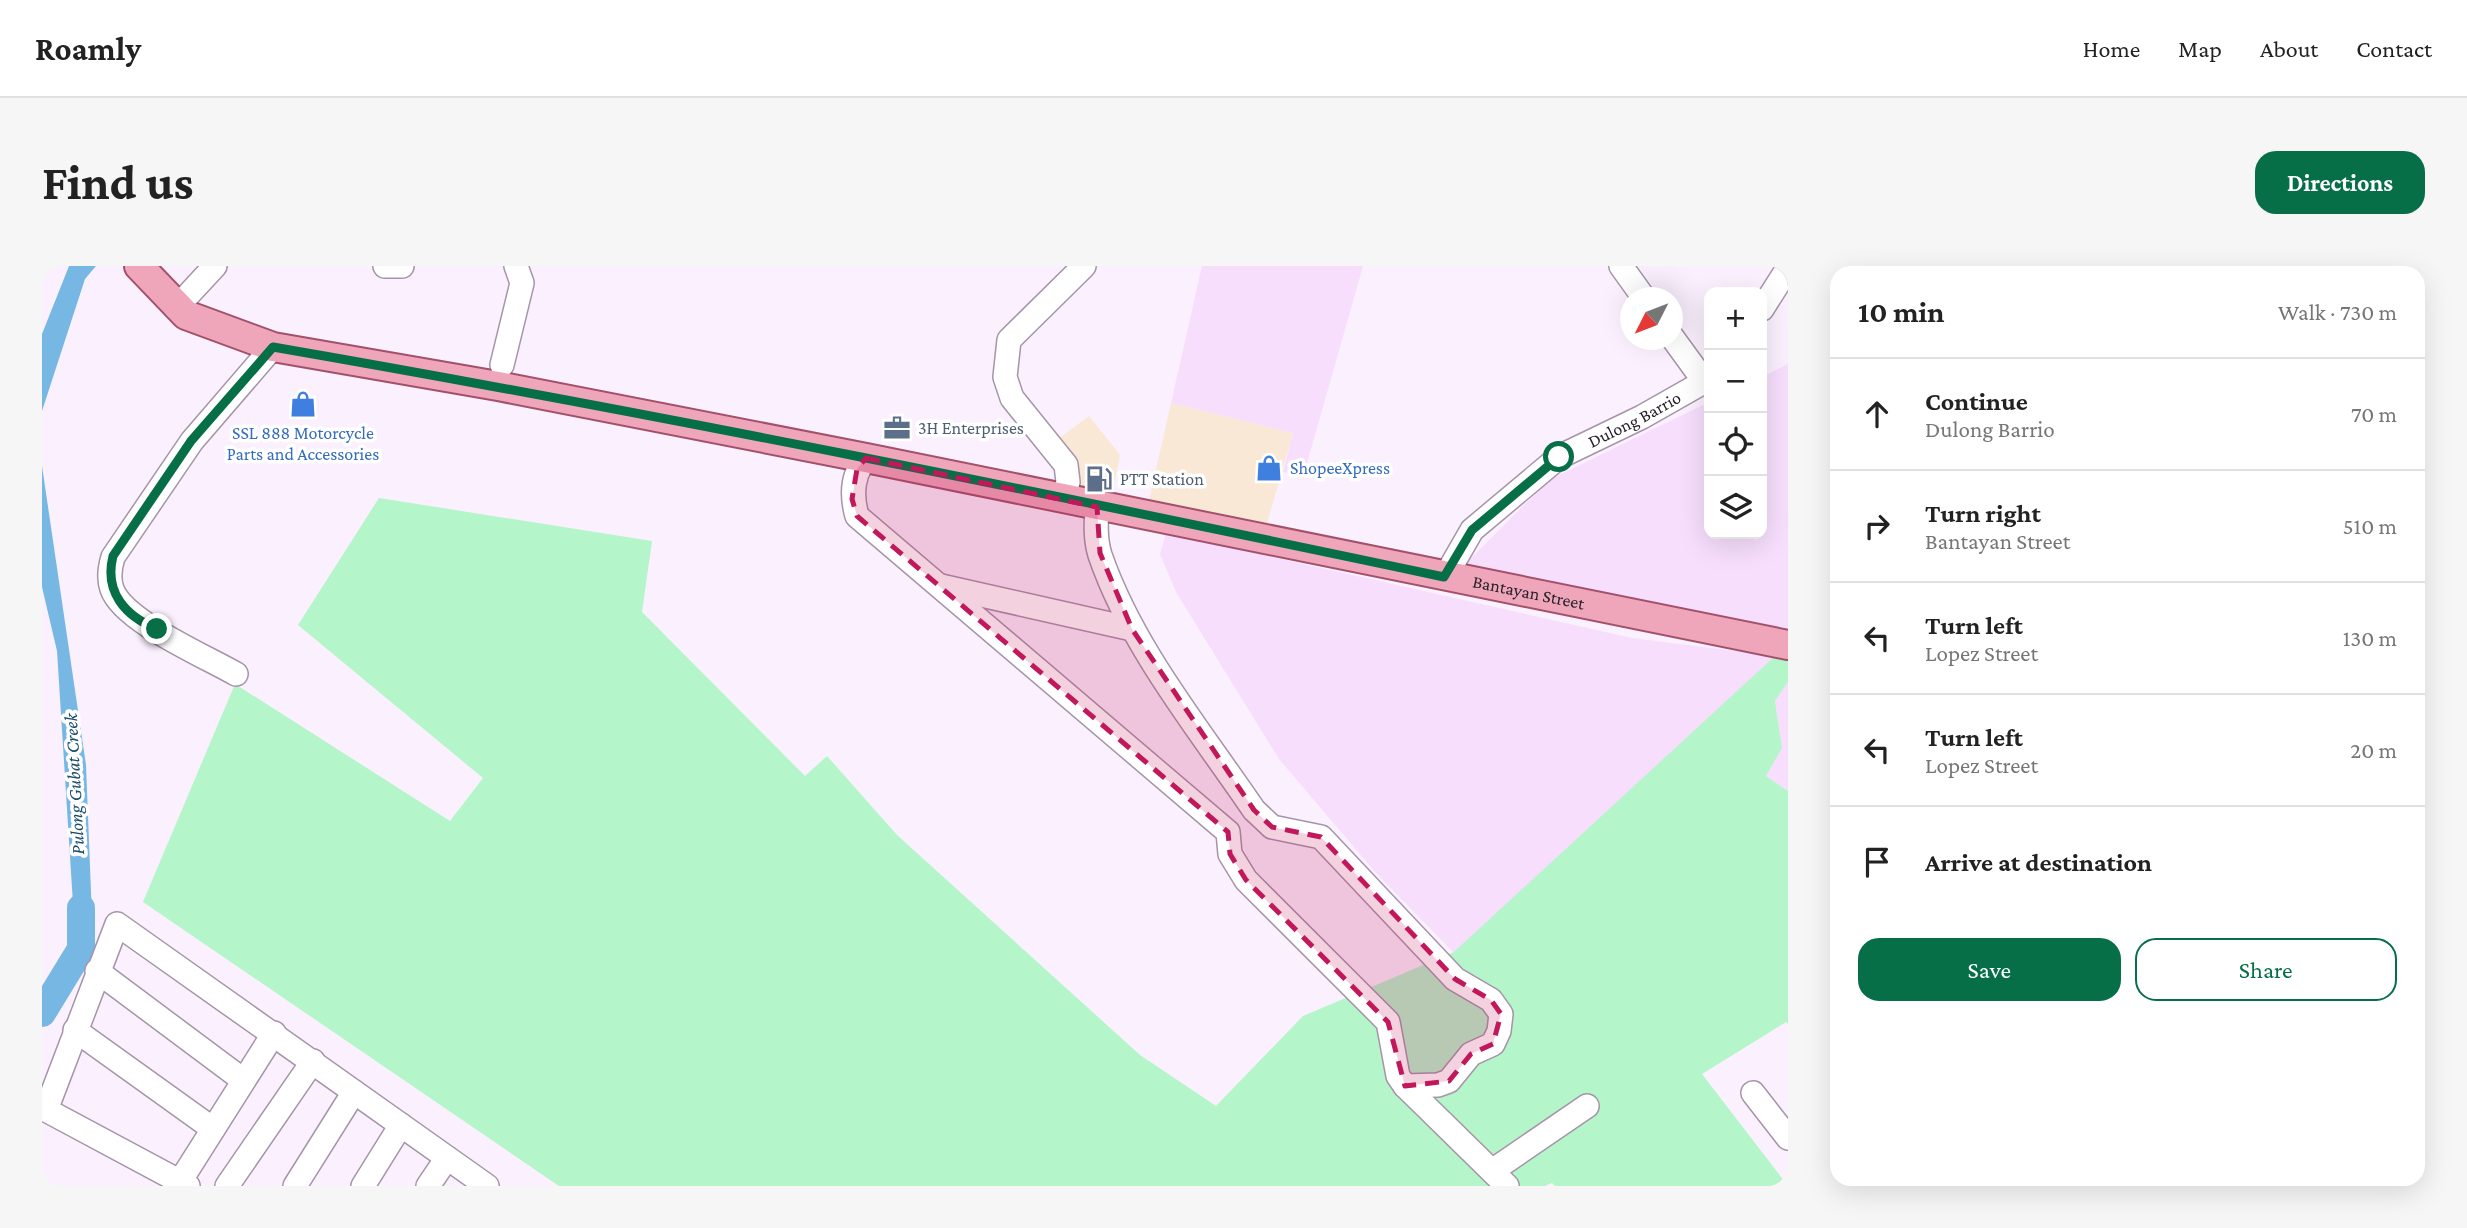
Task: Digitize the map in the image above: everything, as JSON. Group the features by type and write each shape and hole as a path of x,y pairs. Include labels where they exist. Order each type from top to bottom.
{"main road":[{"name":"Bantayan Street","path":"139,266 186,315 273,347 500,377 1097,507 1788,645"}],"street":[{"path":"176,307 215,266"},
{"path":"385,266 402,266"},
{"path":"500,377 522,283 516,266"},
{"path":"1063,499 1068,482 1066,465 1012,398 1005,377 1009,340 1084,266"},
{"path":"1621,266 1636,287"},
{"path":"1767,301 1788,268"},
{"path":"236,674 130,614 111,588 109,572 113,556 191,441 273,347"},
{"path":"1683,350 1704,376"},
{"name":"Dulong Barrio","path":"1444,577 1472,530 1559,457 1642,417 1704,382"},
{"path":"866,458 857,469 852,499 857,516 1228,832 1230,854 1246,880 1388,1022 1398,1076 1405,1086 1500,1178 1587,1106"},
{"path":"1097,507 1096,534 1100,553 1132,629 1254,810 1272,827 1321,838 1455,979 1491,1000 1501,1014 1499,1031 1493,1044 1471,1054 1448,1081 1438,1085 1405,1086"},
{"path":"938,586 1132,629"},
{"path":"1228,832 1254,810"},
{"path":"274,1033 213,1129 184,1183 46,1110 117,924 313,1060 487,1186"},
{"path":"97,971 243,1080"},
{"path":"75,1030 213,1129"},
{"path":"227,1186 313,1060"},
{"path":"295,1186 354,1092"},
{"path":"1753,1093 1788,1138"},
{"path":"363,1186 401,1125"},
{"path":"428,1186 447,1158"}],"highlighted area":[{"path":"866,458 1097,507 1100,553 1132,629 1254,810 1272,827 1321,837 1455,979 1491,1000 1501,1014 1493,1044 1471,1054 1449,1081 1405,1086 1388,1022 1246,880 1230,854 1228,832 857,516 852,499 857,469"}],"shaded area":[{"path":"1202,266 1363,266 1303,477 1283,472 1293,433 1171,403"},
{"path":"1788,364 1788,628 1785,631 1463,566 1549,480 1704,404 1704,539 1767,539 1767,374"},
{"path":"1171,403 1293,433 1265,530 1148,505"},
{"path":"1089,416 1120,455 1111,500 1072,492 1054,442"},
{"path":"1166,533 1632,638 1775,656 1719,716 1454,953 1376,873 1279,759 1176,592 1160,554"},
{"path":"1788,682 1788,791 1766,776 1782,748 1775,701"}],"green space":[{"path":"379,498 652,541 642,612 805,776 827,756 897,835 1140,1055 1216,1106 1303,1016 1454,952 1775,656 1788,659 1788,682 1775,701 1782,748 1766,776 1788,791 1788,1024 1786,1022 1702,1074 1788,1186 1555,1186 1552,1183 1545,1186 559,1186 143,902 235,684 450,821 483,778 298,625"}],"water":[{"path":"69,266 96,266 85,279 42,411 42,334"},
{"path":"42,466 86,765 92,917 64,993 54,1013 42,1026 42,999 76,951 57,651 42,587"}],"waterway":[{"name":"Pulong Gubat Creek","path":"42,1013 81,949 81,908"}],"place":[{"name":"SSL 888 Motorcycle Parts and Accessories","path":"303,404"},
{"name":"3H Enterprises","path":"897,428"},
{"name":"ShopeeXpress","path":"1269,468"},
{"name":"PTT Station","path":"1099,479"}],"route":[{"path":"157,629 143,624 118,600 111,588 109,572 113,556 191,441 273,347 498,386 866,458 1444,577 1472,530 1559,457"}]}
